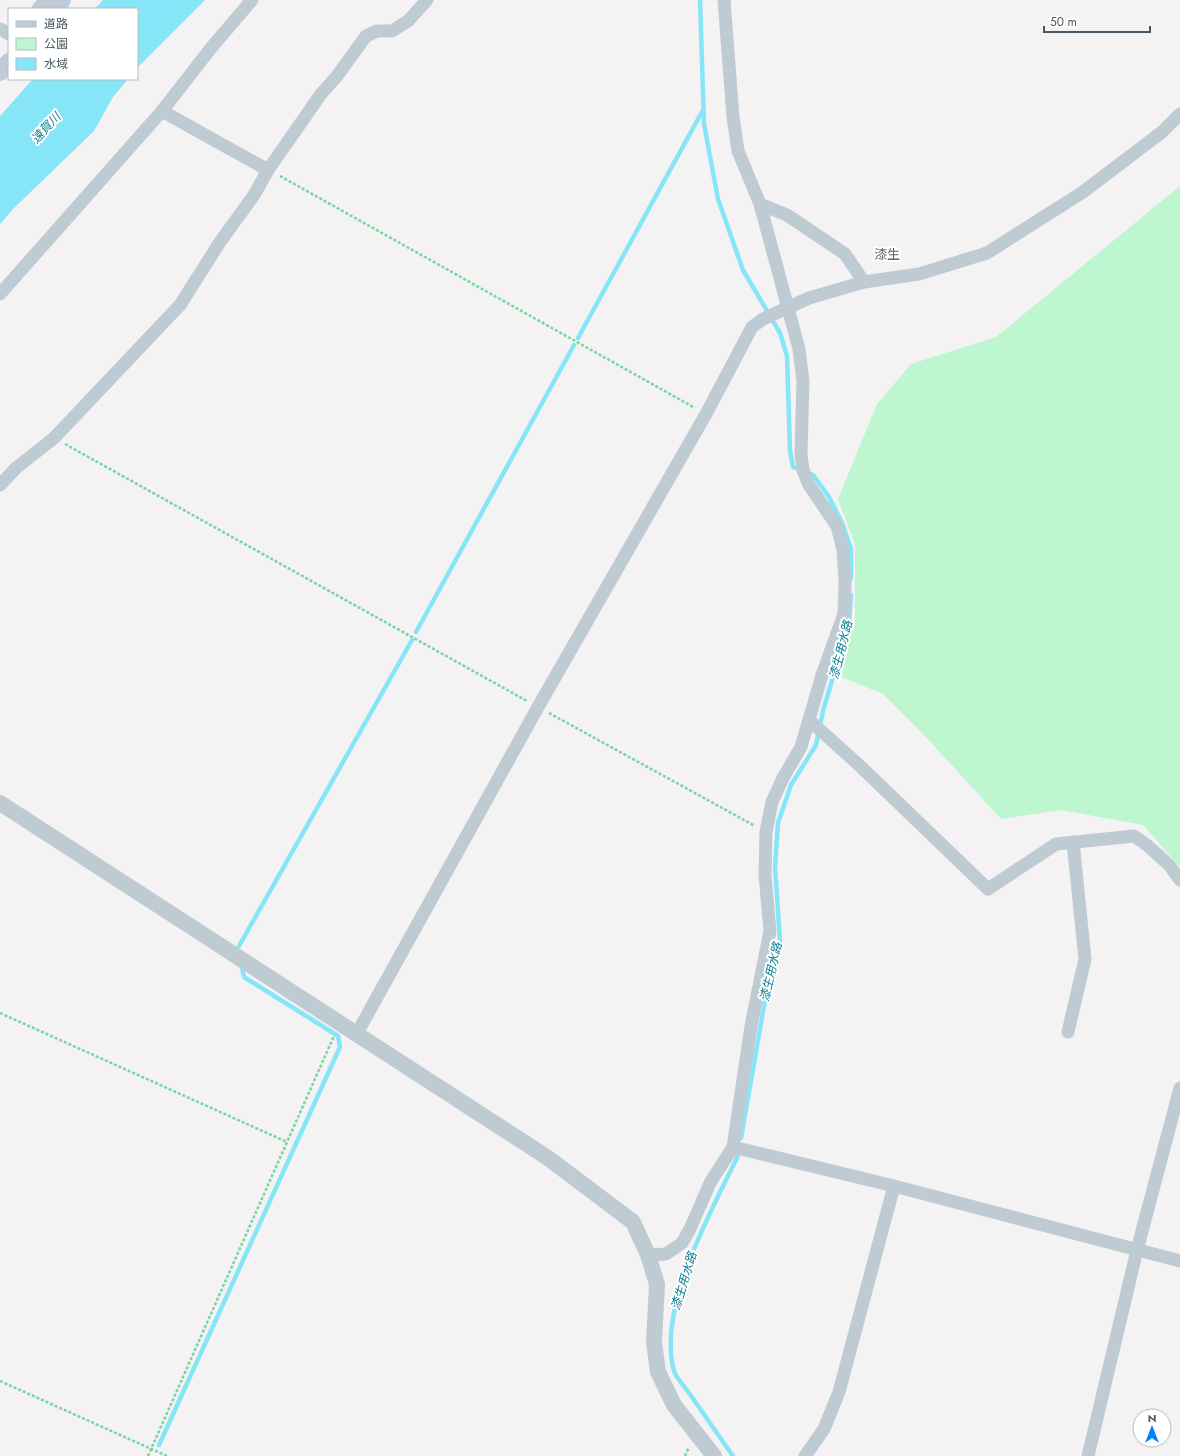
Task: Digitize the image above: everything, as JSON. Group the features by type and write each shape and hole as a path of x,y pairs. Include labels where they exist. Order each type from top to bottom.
{"main road":[{"path":"56,8 62,0"},
{"path":"0,72 8,63"}],"street":[{"path":"39,8 45,0"},
{"path":"0,294 162,111 210,48 252,0"},
{"path":"0,485 16,468 54,438 180,305 220,242 254,195 268,170 321,94 337,76 366,36 377,31 392,31 408,22 427,0"},
{"path":"648,1255 666,1254 682,1243 690,1229 710,1183 733,1147 750,1026 770,931 765,875 766,832 772,802 783,778 801,747 822,675 844,614 844,550 836,526 809,485 803,470 801,454 803,381 799,349 760,204 738,151 733,117 724,0"},
{"path":"162,111 268,170"},
{"path":"356,1035 538,707 706,414 752,327 763,319 809,298 864,282 919,274 987,252 1083,192 1162,132 1180,114"},
{"path":"760,204 787,215 845,254 864,282"},
{"path":"808,720 859,764 988,889 1056,844 1134,836 1147,845 1163,860 1180,880"},
{"path":"0,802 356,1035 548,1158 633,1222 648,1255 657,1284 654,1342 658,1372 674,1405 714,1456"},
{"path":"1068,1032 1084,959 1073,842"},
{"path":"1088,1456 1137,1250 1180,1088"},
{"path":"733,1147 894,1186 1180,1261"},
{"path":"805,1456 824,1429 839,1392 894,1186"}],"path":[{"path":"268,170 706,414"},
{"path":"54,438 766,832"},
{"path":"0,1013 287,1142"},
{"path":"148,1456 333,1039"},
{"path":"0,1381 167,1456"}],"green space":[{"path":"1180,186 1180,867 1143,825 1061,810 1001,819 924,735 883,694 837,675 855,623 855,544 838,499 877,404 911,364 996,337"}],"water":[{"path":"103,0 205,0 138,67 138,8 96,8"},
{"name":"遠賀川","path":"32,80 127,80 113,97 94,131 14,208 0,224 0,116"}],"waterway":[{"path":"700,0 704,124 718,199 743,270 780,333 787,356 790,450 793,467 801,470"},
{"path":"578,338 703,110"},
{"path":"416,632 574,345"},
{"name":"漆生用水路","path":"808,473 813,475 829,497 842,523 851,549 851,578"},
{"name":"漆生用水路","path":"741,1138 765,1000 780,941 775,867 778,823 791,785 816,745 823,711 849,623 851,595"},
{"path":"239,946 412,640"},
{"path":"159,1445 340,1047 338,1036 244,977 242,968"},
{"name":"漆生用水路","path":"733,1456 677,1377 674,1371 671,1346 673,1319 679,1290 701,1233 737,1158 739,1149"}],"district":[{"name":"漆生","path":"887,254"}]}
